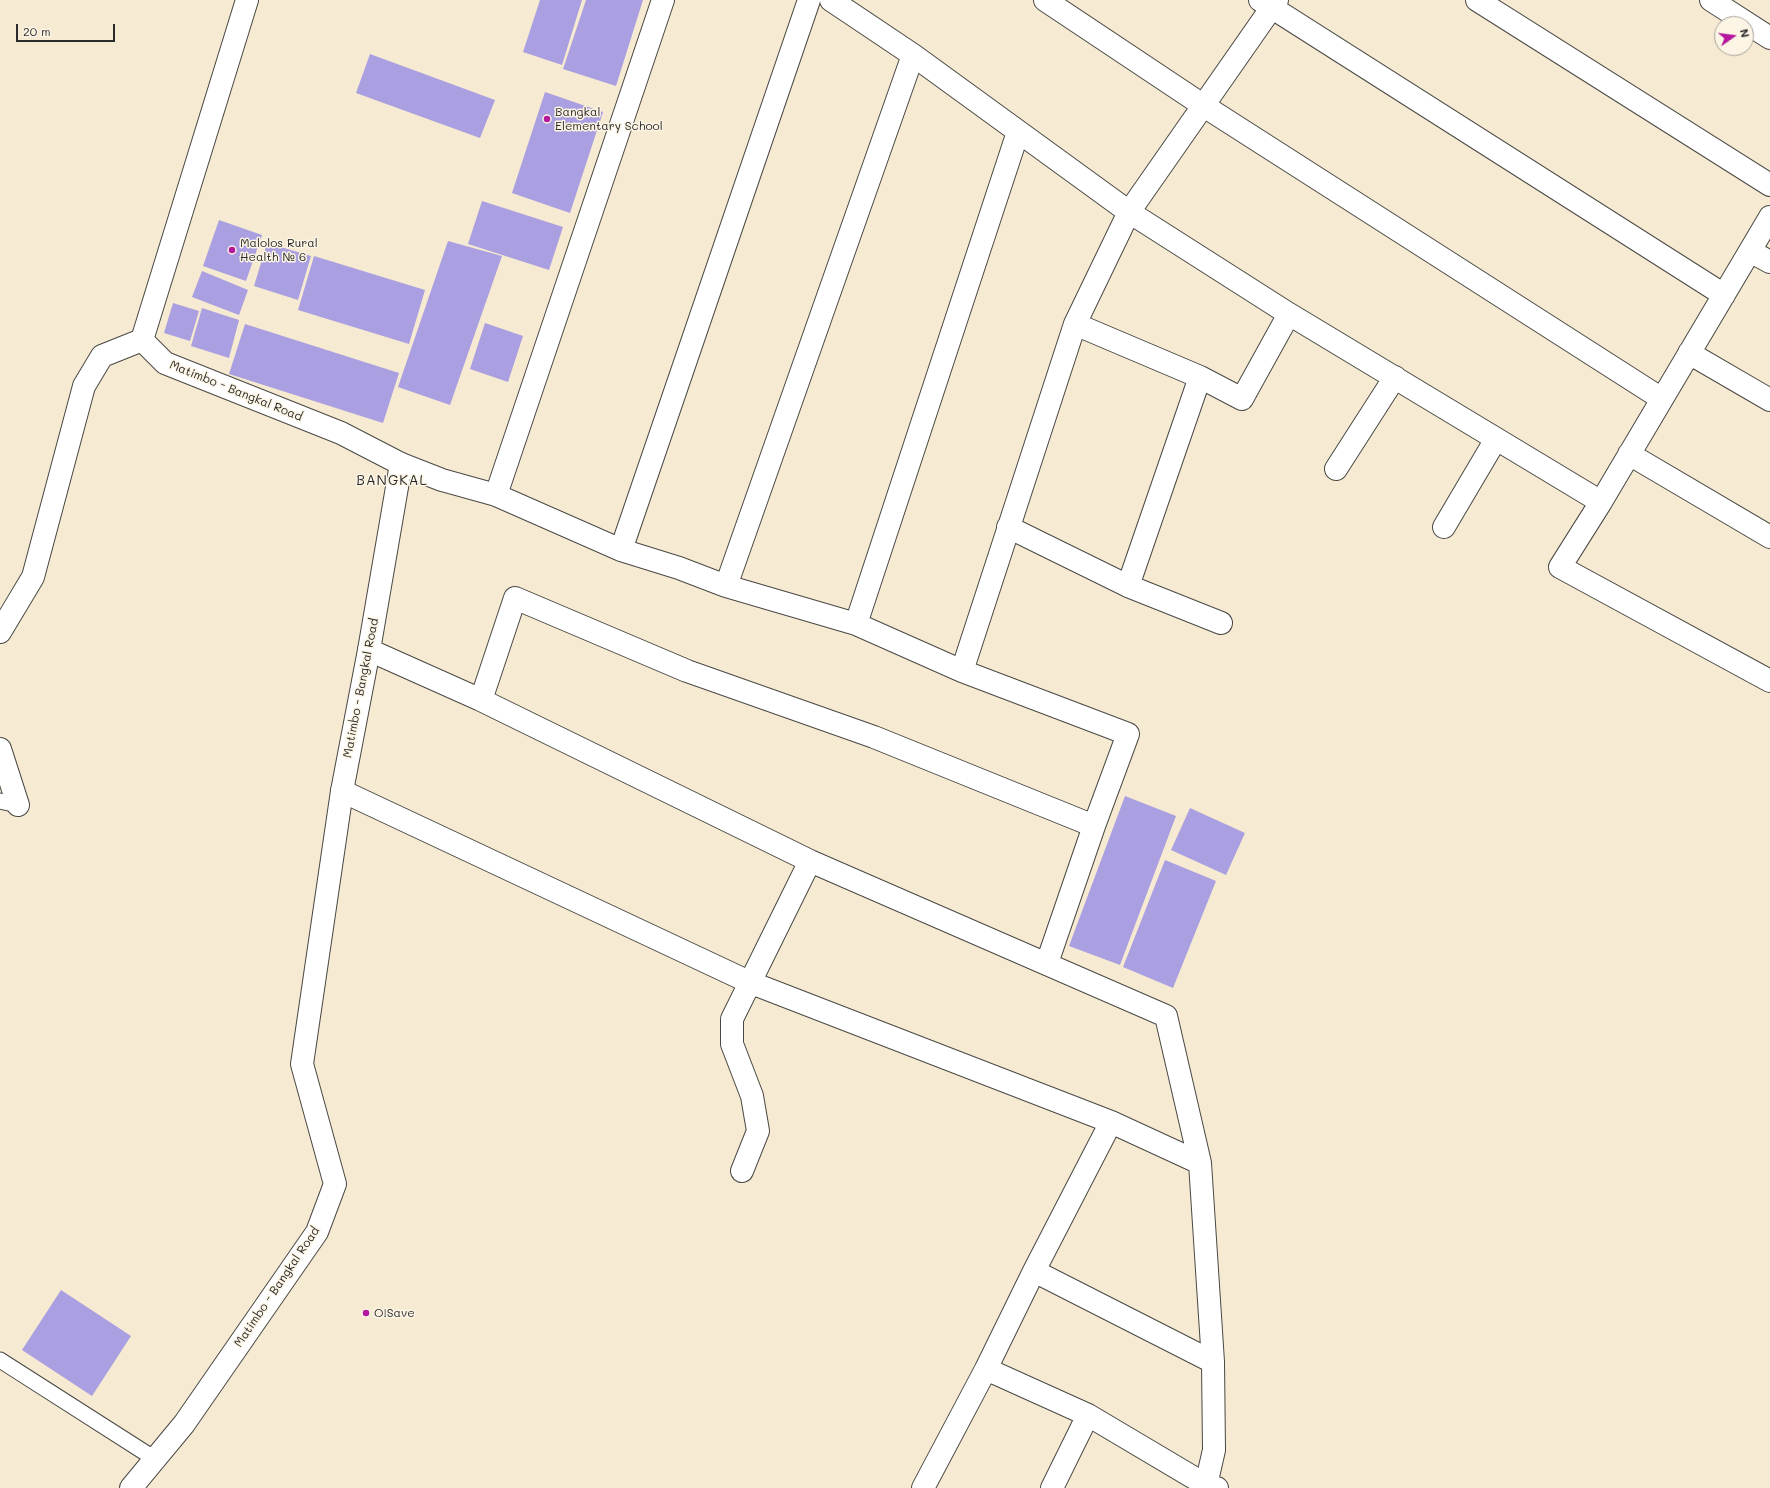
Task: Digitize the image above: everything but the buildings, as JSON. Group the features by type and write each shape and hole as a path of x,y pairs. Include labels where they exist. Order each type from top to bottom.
{"street":[{"path":"0,632 32,577 84,386 102,356 142,340 248,0"},
{"path":"496,495 663,0"},
{"path":"621,550 809,0"},
{"path":"832,0 913,55 1129,212 1289,314 1601,502"},
{"path":"1045,0 1204,106 1662,399"},
{"path":"1477,0 1770,185"},
{"path":"1711,0 1770,38"},
{"path":"962,672 1075,324 1129,212 1204,106 1269,3 1724,295"},
{"path":"726,586 913,55"},
{"path":"856,624 1018,132"},
{"path":"1770,217 1601,502 1560,567 1770,681"},
{"path":"1750,251 1770,262"},
{"path":"1075,324 1200,377 1242,399 1289,314"},
{"name":"Matimbo - Bangkal Road","path":"137,1486 155,1459 184,1424 317,1232 334,1184 302,1064 342,791 369,650 401,464 341,433 165,363 142,340"},
{"path":"1689,353 1770,400"},
{"path":"1128,586 1200,377"},
{"path":"1336,469 1394,377"},
{"path":"1444,527 1496,439"},
{"path":"1629,454 1770,537"},
{"path":"401,464 442,480 496,495 621,550 679,568 726,586 856,624 962,672 1128,734 1094,826 1047,963"},
{"path":"1008,527 1128,586 1221,623"},
{"path":"480,700 515,598 687,671 874,737 1094,826"},
{"path":"369,650 480,700 810,861 1166,1016 1200,1163 1213,1362 1214,1450 1209,1487 1088,1415 986,1369"},
{"path":"0,749 9,803"},
{"path":"342,791 749,982 1111,1122 1200,1163"},
{"path":"742,1171 758,1130 752,1096 732,1044 732,1019 810,861"},
{"path":"923,1488 986,1369 1034,1271 1111,1122"},
{"path":"1034,1271 1213,1362"},
{"path":"1052,1488 1088,1415"}],"lane":[{"path":"0,1360 155,1459"}],"place":[{"name":"Bangkal Elementary School","path":"547,119"},
{"name":"Malolos Rural Health № 6","path":"232,250"},
{"name":"O!Save","path":"366,1313"}],"district":[{"name":"BANGKAL","path":"392,481"}]}
